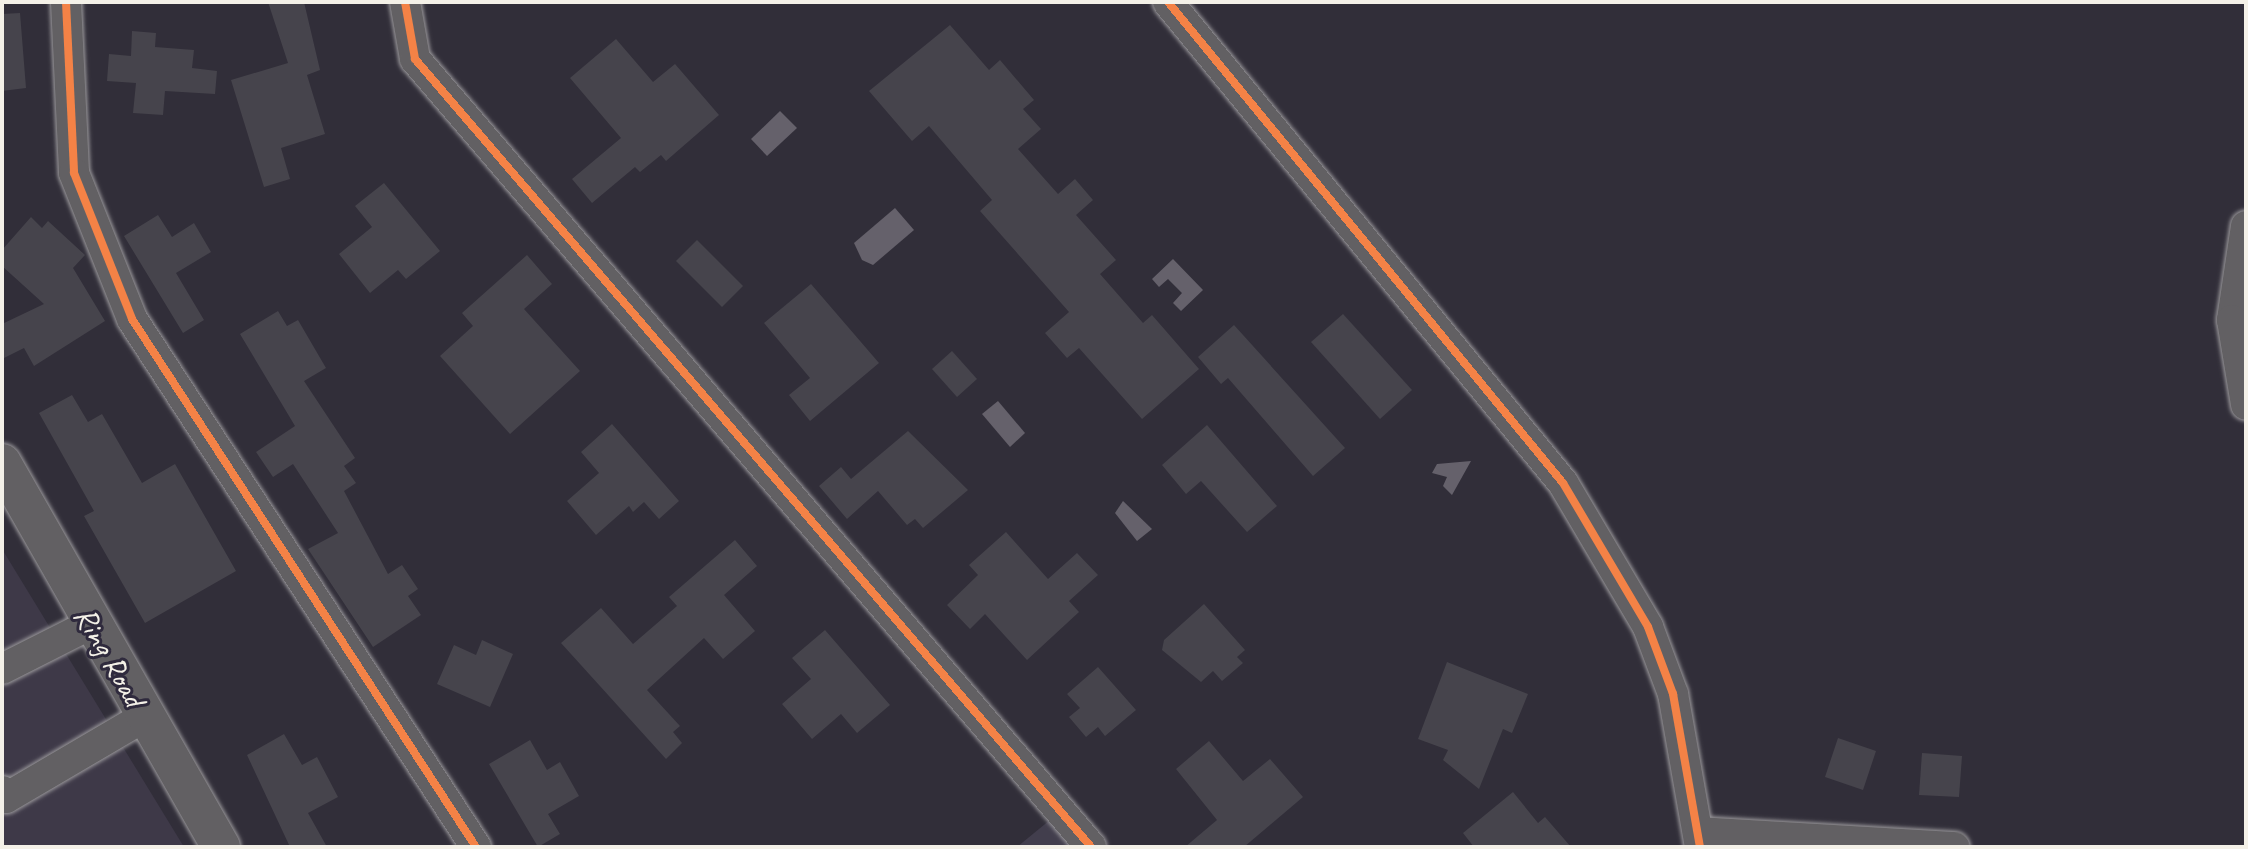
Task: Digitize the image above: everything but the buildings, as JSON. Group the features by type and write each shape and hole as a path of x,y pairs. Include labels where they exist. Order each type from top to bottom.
{"main road":[{"name":"Ring Road","path":"4,472 221,847"}],"street":[{"path":"66,2 74,173 132,319 476,847"},
{"path":"405,2 415,59 1091,847"},
{"path":"1168,2 1563,483 1648,627 1673,694 1699,839 1955,847"},
{"path":"2246,226 2232,320 2246,405"},
{"path":"2,669 91,624"},
{"path":"2,791 6,798 144,717"}],"shaded area":[{"path":"780,111 797,128 767,156 751,139"},
{"path":"895,208 914,230 873,265 862,260 854,243"},
{"path":"1173,259 1203,290 1181,311 1173,303 1182,293 1168,279 1159,287 1152,279"},
{"path":"998,401 1025,433 1010,447 982,414"},
{"path":"1471,461 1452,495 1443,486 1447,477 1432,473 1437,464"},
{"path":"1123,501 1152,529 1137,541 1115,513"},
{"path":"2,549 184,847 2,847"},
{"path":"1056,815 1081,847 1017,847"}],"cycle path":[{"path":"66,2 74,173 132,319 476,847"},
{"path":"405,2 415,59 1091,847"},
{"path":"1168,2 1563,483 1648,627 1673,694 1700,847"}]}
